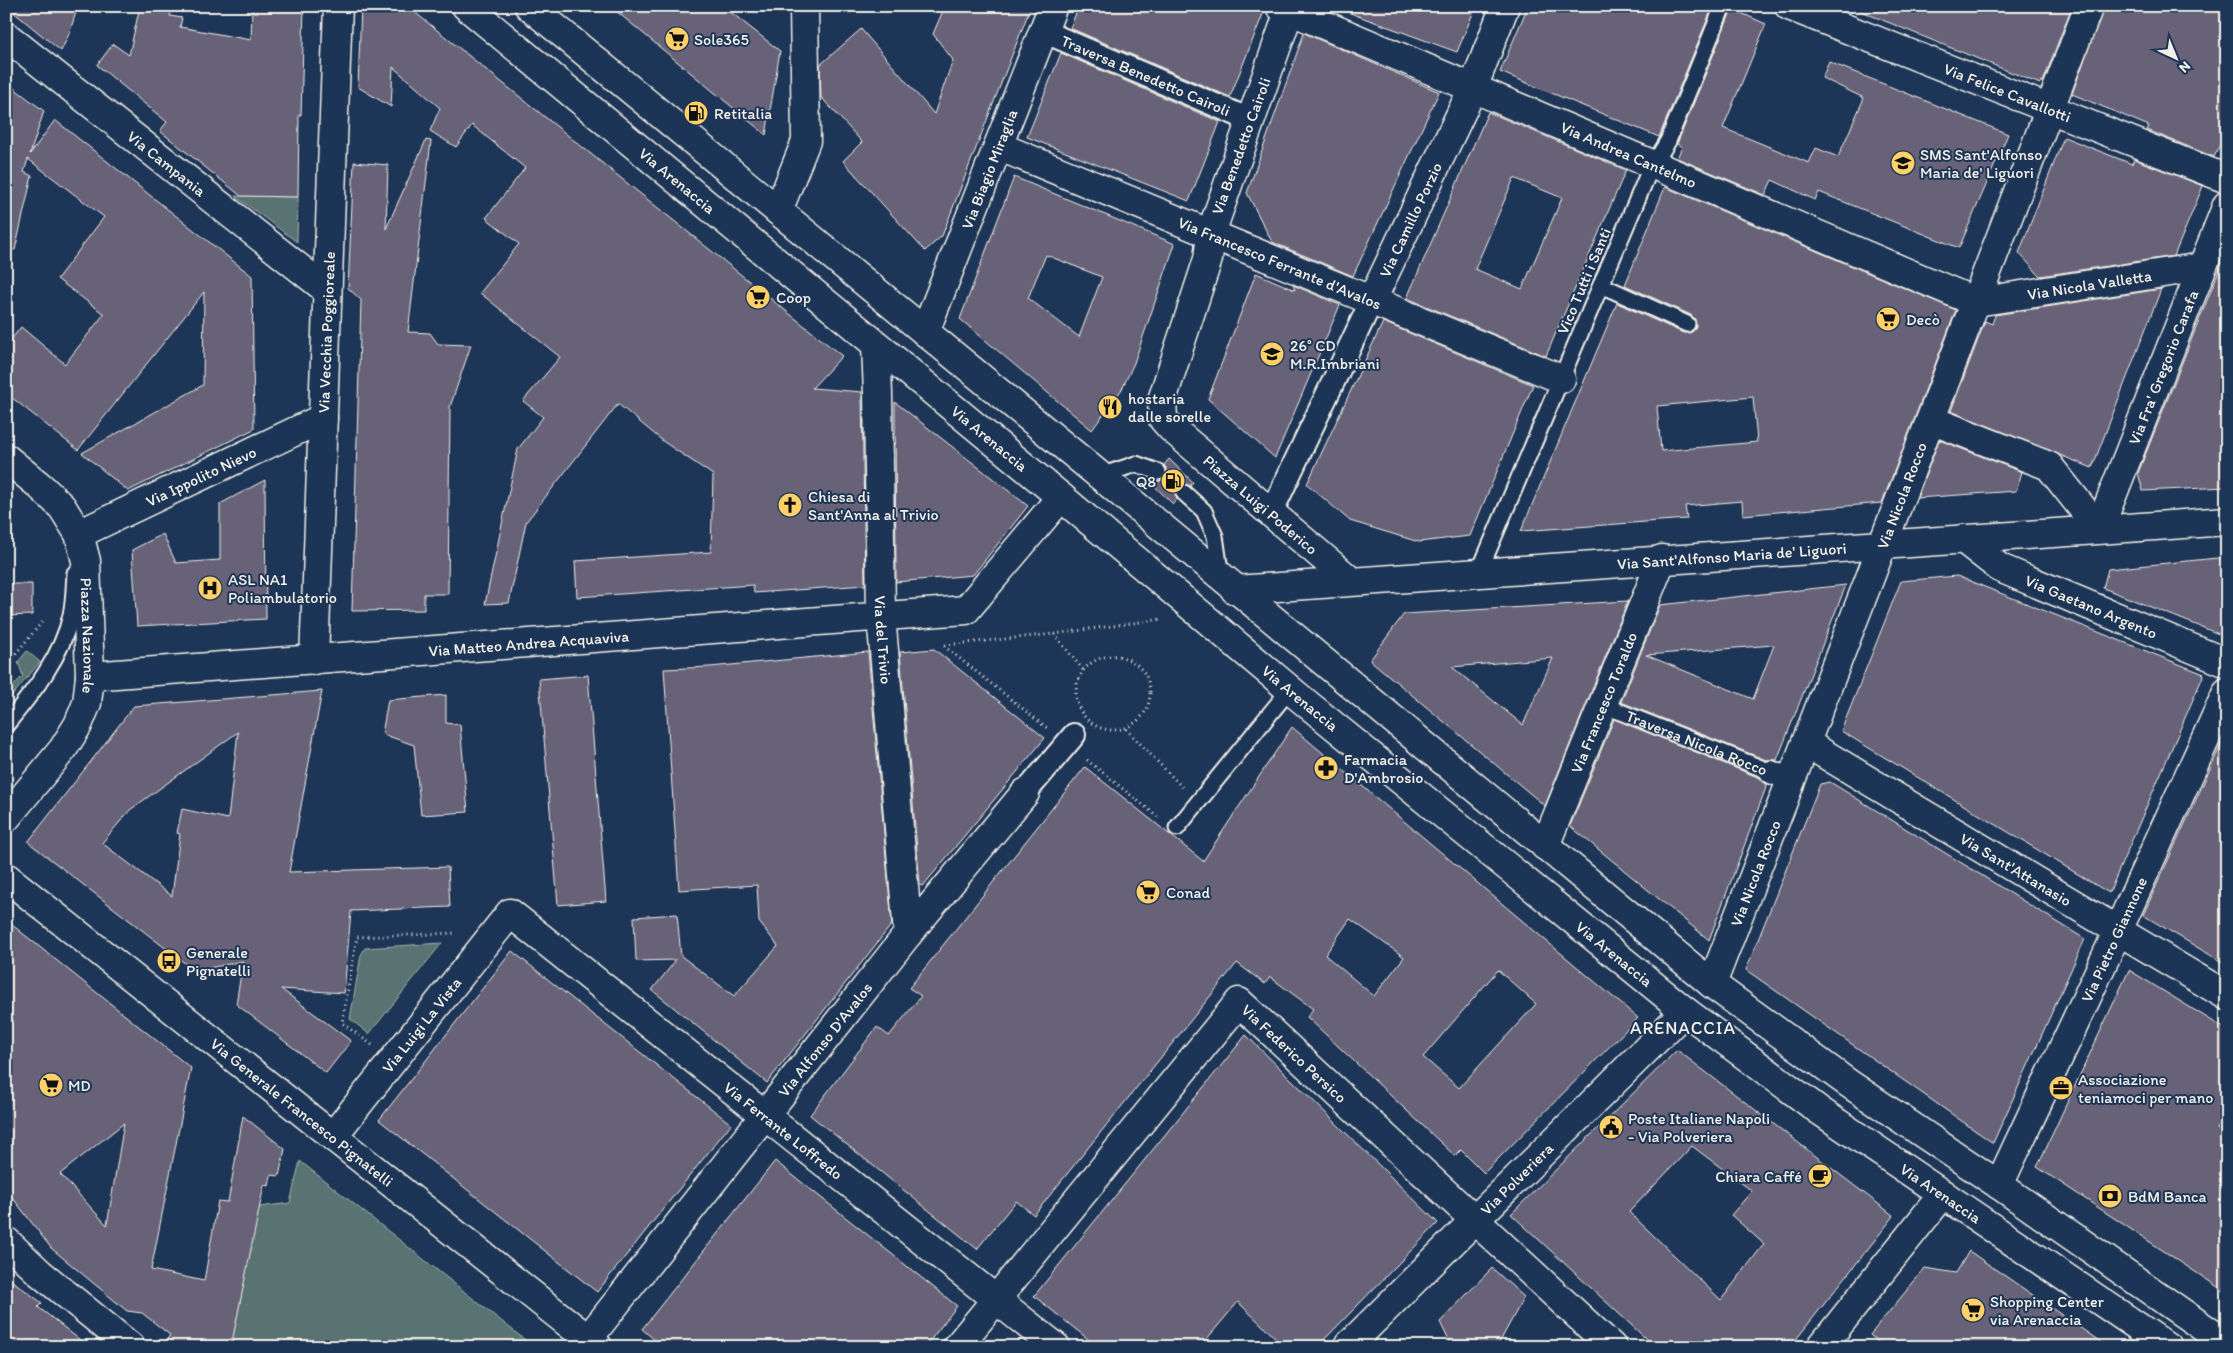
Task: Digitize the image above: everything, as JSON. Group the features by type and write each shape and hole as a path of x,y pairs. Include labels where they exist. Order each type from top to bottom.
{"street":[{"name":"Via Vecchia Poggioreale","path":"314,660 338,6"},
{"name":"Via Arenaccia","path":"466,6 1061,497 1290,689 1685,1011 1820,1111 2168,1347"},
{"path":"529,6 1100,476 1712,984 1848,1083 2227,1344"},
{"path":"778,211 806,141 804,6"},
{"name":"Via Camillo Porzio","path":"1272,513 1473,88 1505,6"},
{"name":"Via Felice Cavallotti","path":"1789,6 2227,179"},
{"name":"Via Nicola Rocco","path":"1712,984 1781,776 1806,743 2089,6"},
{"name":"Via Andrea Cantelmo","path":"1287,7 1976,302"},
{"name":"Via Benedetto Cairoli","path":"1171,428 1163,419 1162,400 1208,260 1210,234 1287,7"},
{"name":"Traversa Benedetto Cairoli","path":"1048,18 1250,120"},
{"name":"Via Biagio Miraglia","path":"925,332 1048,18"},
{"name":"Via Campania","path":"6,36 327,290"},
{"name":"Via Francesco Ferrante d'Avalos","path":"998,146 1561,379"},
{"name":"Via Fra' Gregorio Carafa","path":"2099,530 2227,205"},
{"name":"Via Nicola Valletta","path":"1976,302 2202,267"},
{"name":"Via del Trivio","path":"876,344 881,615 908,934"},
{"name":"Via Ippolito Nievo","path":"79,534 323,418"},
{"path":"1931,420 2049,466 2099,530"},
{"name":"Piazza Luigi Poderico","path":"1171,428 1351,581"},
{"name":"Piazza Nazionale","path":"6,458 62,507 79,534 86,561 90,676 87,703 78,725 63,749 6,818"},
{"name":"Via Matteo Andrea Acquaviva","path":"90,676 966,610 1061,497"},
{"name":"Via Sant'Alfonso Maria de' Liguori","path":"1228,584 1295,585 2227,521"},
{"name":"Via Gaetano Argento","path":"1962,539 2000,568 2227,663"},
{"path":"1295,585 1309,545"},
{"name":"Via Francesco Toraldo","path":"1545,846 1662,560"},
{"name":"Via Pietro Giannone","path":"1998,1185 2118,931 2227,692"},
{"name":"Via Alfonso D'Avalos","path":"593,1343 765,1116 908,934 1070,739"},
{"name":"Via Sant'Attanasio","path":"1806,743 2227,996"},
{"name":"Via Generale Francesco Pignatelli","path":"6,876 593,1343"},
{"name":"Via Luigi La Vista","path":"333,1136 503,923"},
{"name":"Via Ferrante Loffredo","path":"503,923 765,1116 1056,1347"},
{"name":"Via Federico Persico","path":"957,1347 1238,1002 1612,1347"},
{"name":"Via Polveriera","path":"1347,1347 1685,1011"},
{"path":"1821,1347 1943,1194"},
{"path":"6,1242 40,1273 131,1347"}],"lane":[{"name":"Vico Tutti i Santi","path":"1480,572 1652,164 1668,141 1723,6"},
{"path":"1601,285 1686,324"},
{"path":"1100,476 1136,464 1158,472"},
{"path":"1184,492 1204,511 1216,536 1228,584"},
{"path":"6,724 39,682 61,646 71,614 79,534"},
{"path":"1177,828 1290,689"},
{"name":"Traversa Nicola Rocco","path":"1603,705 1781,776"}],"path":[{"path":"944,646 1054,634 1167,618"},
{"path":"6,665 43,621"},
{"path":"1054,634 1083,670"},
{"path":"1112,655 1122,656 1134,662 1146,674 1151,688 1150,703 1143,716 1126,729 1107,730 1098,728 1087,720 1077,705 1076,686 1083,670 1097,659 1112,655"},
{"path":"1126,729 1186,791"},
{"path":"392,1061 342,1023 357,937 503,923"}],"green space":[{"path":"235,196 298,197 297,242"},
{"path":"27,651 40,662 6,703 6,693 23,676 18,662"},
{"path":"442,943 369,1034 350,1019 361,955 365,948"},
{"path":"300,1161 534,1347 231,1347 259,1207 290,1203"}],"building":[{"path":"6,6 78,6 61,51"},
{"path":"140,6 173,6 170,16 182,18 180,27 251,40 252,6 304,6 301,115 299,115 298,197 241,196 160,131 167,122 97,65 113,44 129,55"},
{"path":"361,6 407,6 842,356 812,388 862,392 865,585 754,593 753,585 577,597 575,561 711,552 713,475 664,442 618,404 526,522 509,603 485,604 518,449 543,417 523,401 560,357 480,293 519,244 486,218 525,168 472,125 456,147 430,131 440,108 393,67 391,107 358,87"},
{"path":"610,6 723,6 780,51 766,135"},
{"path":"945,6 1031,6 942,236 925,251 843,161 862,142 821,97 820,65 861,29 934,114 953,60 933,34"},
{"path":"1079,6 1265,6 1265,9 1230,97 1070,28"},
{"path":"1340,6 1476,6 1457,52 1339,9"},
{"path":"1528,6 1713,6 1659,137 1500,72"},
{"path":"1848,6 2072,6 2043,82 2041,81 2040,84"},
{"path":"2104,6 2227,6 2227,131 2214,157 2147,130 2149,126 2072,94"},
{"name":"SMS Sant'Alfonso Maria de' Liguori","path":"1732,9 1766,24 1723,128 1809,163 1816,148 1838,157 1864,98 1822,78 1829,62 2008,134 1959,248 1819,192 1815,200 1772,180 1765,195 1677,158 1682,147 1677,144"},
{"path":"1304,33 1439,92 1353,276 1272,242 1247,193"},
{"path":"1061,53 1220,122 1189,201 1027,137"},
{"path":"6,82 44,111 30,154 55,120 252,276 254,429 128,491 82,453 203,385 204,292 78,450 6,393 6,346 21,327 65,364 104,314 57,279 104,217 28,159 24,172 32,176 15,250 6,249"},
{"path":"1488,112 1626,170 1546,356 1407,298","holes":["1514,178 1562,198 1522,289 1475,269"]},
{"path":"2064,137 2132,164 2134,159 2203,186 2174,256 2040,276 2019,253"},
{"path":"426,140 431,141 408,332 430,333 438,344 471,345 450,407 448,594 424,594 424,610 352,611 361,300 348,288 354,162 388,165 386,229"},
{"path":"1014,177 1175,244 1134,363 1122,389 1092,430 960,319","holes":["1046,255 1102,277 1079,337 1028,298"]},
{"path":"1665,187 1956,310 1882,503 1743,515 1742,501 1685,506 1687,519 1521,531 1617,303 1683,333 1692,332 1696,327 1695,319 1691,315 1625,285","holes":["1753,397 1757,442 1661,451 1657,406"]},
{"path":"2226,253 2227,487 2143,491 2138,473"},
{"name":"26° CD M.R.Imbriani","path":"1256,273 1295,290 1293,285 1340,305 1275,458 1208,399"},
{"path":"2161,289 2092,468 1951,411 1985,321 1992,324 1995,315"},
{"path":"1383,322 1533,385 1470,536 1419,542 1350,521 1307,484"},
{"path":"895,402 1028,506 973,575 896,582"},
{"path":"1939,440 2022,472 2016,491 1917,498"},
{"path":"1169,459 1193,482 1190,486 1185,484 1177,486 1175,492 1177,499 1173,504 1149,481 1151,479 1159,481 1164,479 1167,471 1164,465"},
{"path":"265,480 266,619 137,626 132,550 163,534 176,563 220,560 220,504"},
{"path":"2227,557 2227,619 2219,634 2103,588 2108,569"},
{"path":"1957,576 2204,674 2109,893 1841,731 1901,581"},
{"path":"6,584 32,584 32,615 6,616"},
{"path":"1846,585 1777,760 1766,760 1621,702 1660,605","holes":["1774,645 1753,699 1646,655"]},
{"path":"1628,601 1545,806 1370,660 1404,614","holes":["1553,658 1523,725 1452,667"]},
{"path":"934,649 1045,738 923,886 920,885 900,652"},
{"path":"868,652 892,924 767,1083 652,990 676,960 636,961 634,917 677,914 681,956 734,996 778,946 759,922 757,885 679,890 664,669 710,667"},
{"path":"588,675 606,901 558,905 539,679"},
{"path":"322,691 289,872 448,867 450,907 351,911 344,993 281,989 351,1041 326,1073 236,1004 243,961 195,971 28,842 134,706","holes":["238,732 228,819 182,809 177,833 180,834 172,896 102,843 130,810"]},
{"path":"446,695 446,723 460,725 468,812 421,815 414,745 382,734 388,700"},
{"path":"1614,719 1760,778 1767,785 1709,940 1570,826"},
{"path":"1292,727 1638,1018 1484,1173 1461,1150 1455,1156 1307,1017 1313,1009 1270,977 1265,984 1237,963 1034,1215 1016,1201 977,1249 810,1115 877,1027 889,1036 921,996 909,988 1085,767 1203,861","holes":["1350,919 1404,957 1374,996 1325,955","1498,970 1536,1004 1459,1088 1423,1057"]},
{"path":"2227,732 2227,965 2143,915"},
{"path":"1830,782 2085,939 1993,1143 1746,970 1820,784"},
{"path":"6,920 191,1068 151,1270 204,1281 218,1201 228,1202 243,1116 285,1149 279,1176 271,1175 269,1186 264,1185 231,1347 162,1347 170,1335 142,1313 127,1311 51,1248 6,1189","holes":["124,1123 107,1225 60,1174"]},
{"path":"512,951 731,1124 597,1292 379,1120"},
{"path":"2129,970 2227,1030 2227,1114 2217,1129 2227,1136 2227,1293 2037,1167"},
{"path":"1246,1035 1438,1223 1317,1347 1285,1347 1238,1302 1200,1347 1098,1347 1034,1296"},
{"path":"1677,1050 1894,1216 1790,1347 1655,1347 1511,1214","holes":["1692,1146 1752,1191 1731,1215 1764,1244 1721,1300 1629,1212"]},
{"path":"775,1161 957,1306 925,1347 663,1347 642,1329"},
{"name":"Shopping Center via Arenaccia","path":"1969,1251 2108,1347 1884,1347 1870,1335 1925,1268 1956,1273"},
{"path":"1492,1268 1524,1297 1497,1347 1452,1347 1440,1322"},
{"path":"6,1276 42,1303 38,1307 89,1347 6,1347"}],"place":[{"name":"Sole365","path":"677,39"},
{"name":"Retitalia","path":"696,113"},
{"name":"SMS Sant'Alfonso Maria de' Liguori","path":"1903,163"},
{"name":"Coop","path":"758,297"},
{"name":"Decò","path":"1888,319"},
{"name":"26° CD M.R.Imbriani","path":"1272,354"},
{"name":"hostaria dalle sorelle","path":"1110,407"},
{"name":"Q8","path":"1173,481"},
{"name":"Chiesa di Sant'Anna al Trivio","path":"790,505"},
{"name":"ASL NA1 Poliambulatorio","path":"210,588"},
{"name":"Farmacia D'Ambrosio","path":"1326,768"},
{"name":"Conad","path":"1148,892"},
{"name":"Generale Pignatelli","path":"169,961"},
{"name":"MD","path":"51,1085"},
{"name":"Associazione teniamoci per mano","path":"2061,1088"},
{"name":"Poste Italiane Napoli - Via Polveriera","path":"1611,1127"},
{"name":"Chiara Caffé","path":"1820,1176"},
{"name":"BdM Banca","path":"2110,1196"},
{"name":"Shopping Center via Arenaccia","path":"1973,1310"}],"district":[{"name":"ARENACCIA","path":"1683,1028"}]}
